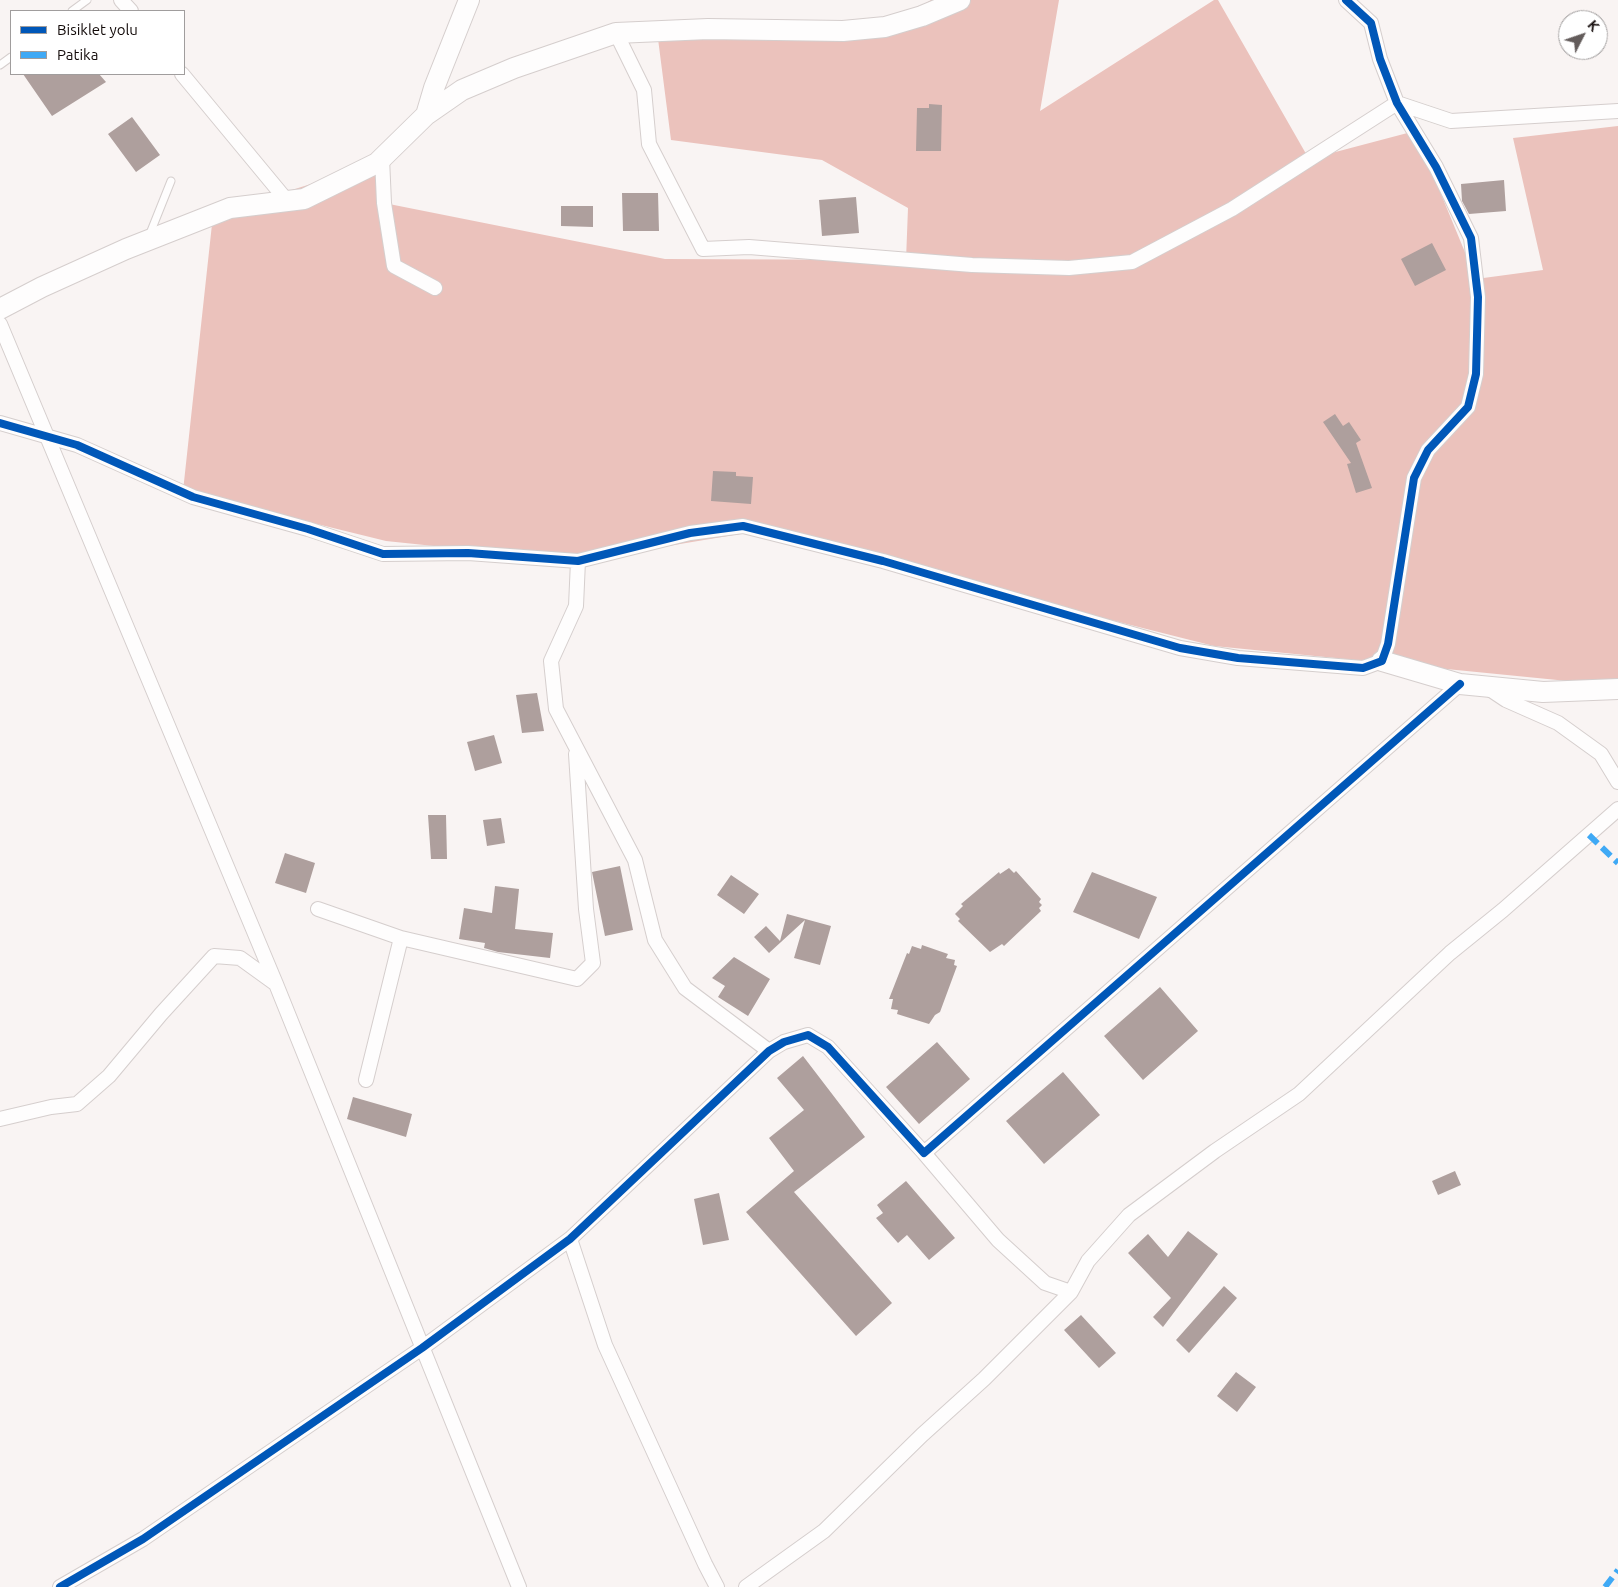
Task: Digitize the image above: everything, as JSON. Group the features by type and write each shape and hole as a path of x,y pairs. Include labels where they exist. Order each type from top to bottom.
{"street":[{"path":"122,0 130,10"},
{"path":"426,115 434,88 469,0"},
{"path":"0,310 42,287 147,241 230,208 304,199 377,163 426,115 462,90 514,68 616,33 708,29 843,32 885,26 922,16 960,0"},
{"path":"1346,0 1371,23 1380,59 1397,102 1436,167 1471,238 1478,297 1476,374 1468,407 1428,450 1414,478 1388,644 1382,661"},
{"path":"616,33 644,90 649,144 703,250 749,247 972,265 1069,268 1132,262 1232,209 1397,102"},
{"path":"183,75 288,202"},
{"path":"1397,102 1451,121 1618,110"},
{"path":"382,158 384,202 394,266 434,288"},
{"path":"0,324 49,437 276,984 519,1587"},
{"path":"0,423 77,445 193,497 308,529 383,554 468,552 578,561 690,533 743,526 930,574 1180,648 1238,658 1363,668 1382,661 1460,684 1543,692 1618,689"},
{"path":"578,561 576,606 551,661 556,709 636,860 655,940 685,988 769,1050"},
{"path":"924,1153 1460,684"},
{"path":"1486,686 1506,700 1558,723 1601,754 1618,782"},
{"path":"318,909 401,938 577,979 593,963 585,891 576,748"},
{"path":"746,1587 824,1531 922,1435 984,1379 1070,1292 1088,1261 1129,1215 1215,1151 1299,1094 1450,953 1503,910 1618,809 1618,797"},
{"path":"366,1080 401,938"},
{"path":"0,1119 51,1107 78,1104 110,1076 161,1014 214,956 240,958 276,984"},
{"path":"60,1587 144,1539 422,1348 570,1239 769,1050 784,1042 808,1035 828,1047 924,1153 998,1240 1045,1283 1070,1292"},
{"path":"570,1239 605,1345 717,1587"}],"lane":[{"path":"73,10 87,0"},
{"path":"0,66 10,58"},
{"path":"147,241 171,181"}],"shaded area":[{"path":"931,0 1059,0 1040,111 1214,0 1218,0 1309,159 1415,131 1476,279 1543,270 1513,138 1618,126 1618,686 1214,646 758,531 578,561 386,541 183,491 213,215 377,163 384,203 665,259 906,260 908,208 822,160 671,140 657,31 885,27"}],"building":[{"path":"24,75 100,75 106,82 52,116"},
{"path":"929,104 942,105 941,151 916,151 917,108 929,108"},
{"path":"132,117 160,155 136,172 108,134"},
{"path":"1504,180 1506,211 1469,214 1462,201 1461,184"},
{"path":"622,193 658,193 659,231 623,231"},
{"path":"856,197 859,233 822,236 819,200"},
{"path":"561,206 593,206 593,227 561,226"},
{"path":"1432,243 1446,270 1415,286 1401,259"},
{"path":"1335,414 1343,426 1349,422 1361,440 1356,443 1372,488 1356,493 1347,464 1351,463 1323,422"},
{"path":"713,471 736,472 736,476 753,477 751,504 711,501"},
{"path":"537,693 544,731 522,733 516,695"},
{"path":"494,735 502,763 475,771 467,742"},
{"path":"428,815 446,815 447,859 431,859"},
{"path":"501,818 505,843 487,846 483,820"},
{"path":"285,853 315,863 306,893 275,883"},
{"path":"620,866 633,930 605,936 592,872"},
{"path":"1009,868 1014,873 1016,871 1041,899 1039,902 1042,905 1039,908 1041,911 1004,946 1002,944 990,952 958,921 960,919 955,914 963,906 961,904 999,872 1000,874"},
{"path":"1092,872 1157,897 1139,939 1073,912"},
{"path":"731,875 759,894 744,914 717,895"},
{"path":"495,886 519,889 515,929 553,933 550,958 498,952 484,948 485,943 459,939 464,908 492,913"},
{"path":"787,914 831,926 820,965 794,958 805,920 769,953 754,937 766,926 780,941"},
{"path":"922,945 948,954 946,958 955,960 954,965 957,966 940,1012 935,1015 929,1024 897,1014 898,1010 891,1009 893,999 889,999 907,953 909,954 912,946 921,949"},
{"path":"734,957 770,979 748,1016 718,997 725,986 712,978"},
{"path":"1160,987 1198,1031 1143,1080 1104,1036"},
{"path":"937,1042 970,1079 919,1124 886,1087"},
{"path":"803,1056 865,1137 794,1192 892,1303 856,1336 746,1212 794,1171 769,1138 804,1110 777,1078"},
{"path":"1063,1072 1100,1115 1044,1164 1006,1121"},
{"path":"353,1097 412,1114 406,1137 347,1119"},
{"path":"1455,1171 1461,1185 1438,1195 1432,1181"},
{"path":"906,1181 955,1238 929,1260 907,1235 898,1243 876,1218 883,1213 877,1205"},
{"path":"719,1193 729,1240 703,1245 694,1199"},
{"path":"1188,1231 1218,1254 1163,1327 1153,1317 1171,1298 1128,1253 1148,1234 1168,1257"},
{"path":"1224,1286 1237,1298 1189,1353 1176,1340"},
{"path":"1081,1315 1116,1353 1099,1368 1064,1330"},
{"path":"1236,1372 1256,1387 1237,1412 1217,1396"}],"marked path":[{"path":"1589,835 1618,863"},
{"path":"1605,1587 1618,1570"}],"cycle path":[{"path":"0,423 77,445 193,497 308,529 383,554 468,553 578,561 690,533 743,526 883,561 1180,648 1238,658 1363,668 1382,661 1388,644 1414,478 1428,450 1468,407 1476,374 1478,297 1471,238 1436,167 1397,103 1380,59 1371,23 1346,0"},
{"path":"60,1587 143,1539 422,1348 570,1239 769,1051 784,1042 808,1035 828,1047 924,1153 1460,684"}]}
